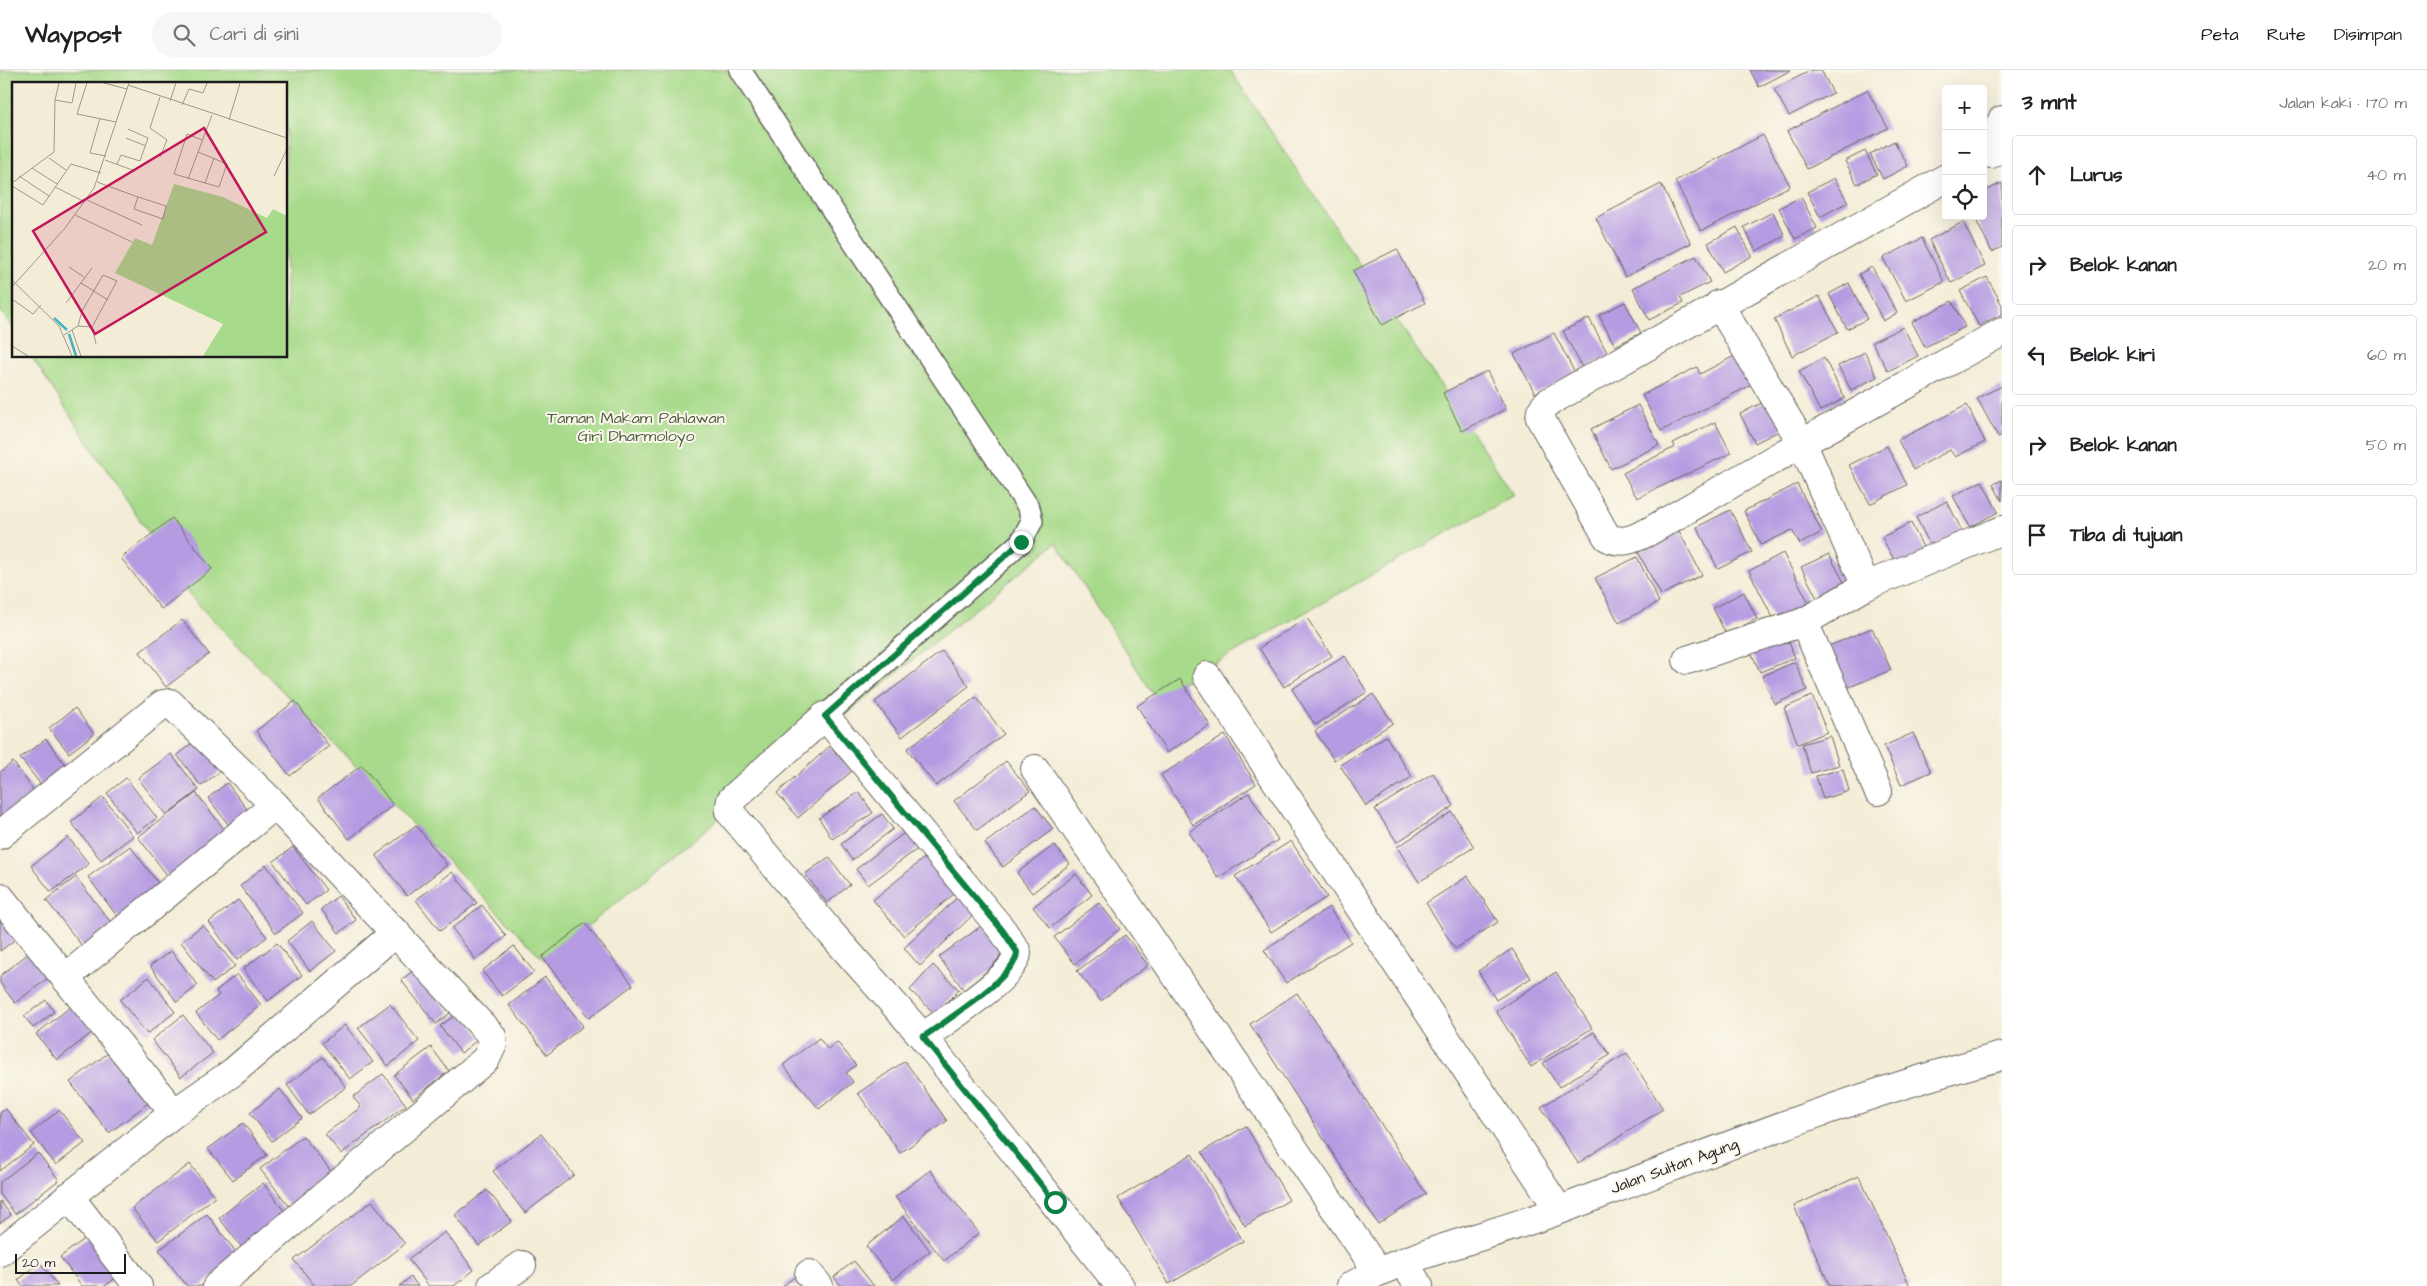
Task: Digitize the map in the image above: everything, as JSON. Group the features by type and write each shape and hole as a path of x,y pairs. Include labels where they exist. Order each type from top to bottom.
{"street":[{"path":"1992,158 2002,120"},
{"path":"1942,180 1719,304 1547,403 1541,410 1540,418 1599,526 1606,537 1617,542 1641,535 2002,332"},
{"path":"1719,304 1802,443 1866,586"},
{"path":"1687,660 1804,622 1866,586 2002,530"},
{"path":"1804,622 1878,791"},
{"path":"1207,676 1559,1210"},
{"path":"0,834 165,703 175,706 275,805 492,1036 493,1044 486,1059 217,1286"},
{"path":"923,1037 993,986 1016,961 1017,952 1003,931 825,716 731,800 729,811 830,932 923,1037 1120,1286"},
{"path":"1035,769 1378,1272"},
{"path":"65,978 275,805"},
{"path":"0,897 174,1113"},
{"path":"0,1252 174,1113 233,1072 396,932"},
{"name":"Jalan Sultan Agung","path":"1351,1286 1403,1262 1559,1210 1716,1149 1951,1069 2002,1056"},
{"path":"69,1196 138,1286"},
{"path":"1403,1262 1419,1286"},
{"path":"492,1286 522,1265"}],"lane":[{"path":"740,70 1029,508 1032,520 1021,542 825,716"}],"green space":[{"name":"Taman Makam Pahlawan Giri Dharmoloyo","path":"0,70 1230,70 1514,495 1155,697 1056,543 545,961 190,596 32,358 288,358 288,82 12,82 12,327 0,310"}],"building":[{"path":"1750,70 1791,70 1759,87"},
{"path":"1812,70 1821,70 1833,93 1789,116 1774,89"},
{"path":"1867,90 1888,128 1807,169 1787,131"},
{"path":"1763,135 1790,186 1701,231 1675,181"},
{"path":"1894,141 1908,166 1883,179 1870,154"},
{"path":"1865,151 1877,174 1857,184 1845,161"},
{"path":"1834,178 1848,202 1820,217 1807,192"},
{"path":"2002,183 2002,247 1992,252 1976,220 1987,220 1987,190"},
{"path":"1661,184 1691,243 1625,277 1596,218"},
{"path":"1801,197 1817,228 1795,239 1779,208"},
{"path":"1773,212 1785,236 1756,251 1744,227"},
{"path":"1963,222 1985,266 1951,283 1929,240"},
{"path":"1737,227 1752,256 1723,272 1708,243"},
{"path":"1922,238 1944,282 1906,301 1883,258"},
{"path":"1397,249 1425,303 1382,325 1353,271"},
{"path":"1696,256 1710,282 1680,297 1683,303 1649,320 1633,288"},
{"path":"1872,267 1897,313 1883,321 1859,274"},
{"path":"1987,277 2002,305 2002,314 1979,326 1960,291"},
{"path":"1849,283 1867,319 1847,329 1829,294"},
{"path":"1819,296 1838,332 1792,356 1774,319"},
{"path":"1952,301 1965,327 1925,347 1912,322"},
{"path":"1625,302 1641,333 1615,346 1599,315"},
{"path":"1589,318 1609,356 1583,369 1563,331"},
{"path":"1903,327 1918,356 1888,371 1872,342"},
{"path":"1554,333 1575,373 1535,393 1514,354"},
{"path":"1865,352 1877,377 1851,390 1838,366"},
{"path":"1740,353 1755,383 1661,431 1642,395 1697,367 1700,374"},
{"path":"1824,358 1845,398 1820,411 1799,371"},
{"path":"1487,371 1506,409 1462,431 1443,393"},
{"path":"2002,386 2002,435 1998,437 1977,398"},
{"path":"1771,398 1787,427 1755,443 1740,414"},
{"path":"1638,405 1659,445 1611,469 1591,429"},
{"path":"1967,405 1985,442 1955,457 1950,450 1913,470 1898,440"},
{"path":"1715,422 1731,453 1637,498 1623,473 1675,447 1673,443"},
{"path":"1887,446 1907,485 1870,504 1849,465"},
{"path":"2002,480 2002,501 1993,484"},
{"path":"1982,481 1998,512 1970,527 1953,496"},
{"path":"1797,484 1822,532 1800,544 1792,530 1761,545 1744,511"},
{"path":"1947,501 1962,531 1931,547 1916,517"},
{"path":"1730,510 1752,552 1718,569 1697,527"},
{"path":"172,518 212,569 161,609 121,558"},
{"path":"1911,523 1927,555 1899,570 1882,537"},
{"path":"1679,531 1702,575 1661,595 1638,552"},
{"path":"1783,553 1809,603 1774,620 1749,571"},
{"path":"1829,554 1847,588 1819,602 1801,567"},
{"path":"1637,557 1659,602 1619,623 1595,578"},
{"path":"1744,592 1757,619 1726,634 1713,608"},
{"path":"1307,618 1332,656 1284,687 1259,648"},
{"path":"182,620 209,654 166,687 140,652"},
{"path":"1872,628 1891,670 1847,688 1829,646"},
{"path":"1787,637 1795,658 1760,672 1751,652"},
{"path":"942,651 969,686 902,737 875,702"},
{"path":"1345,656 1367,692 1315,725 1292,689"},
{"path":"1795,662 1807,690 1775,704 1762,676"},
{"path":"1180,679 1210,725 1167,753 1137,706"},
{"path":"1373,694 1393,723 1334,760 1315,731"},
{"path":"1812,696 1827,732 1798,744 1784,708"},
{"path":"976,697 1004,734 936,786 907,749"},
{"path":"295,701 329,746 290,776 256,731"},
{"path":"75,708 94,734 69,753 49,728"},
{"path":"1913,733 1931,772 1901,785 1884,746"},
{"path":"1225,735 1256,784 1193,825 1161,775"},
{"path":"1386,736 1412,777 1366,806 1340,765"},
{"path":"1830,736 1839,765 1811,773 1802,744"},
{"path":"46,739 67,767 42,786 20,758"},
{"path":"197,739 222,770 201,786 177,755"},
{"path":"830,746 852,771 798,818 777,793"},
{"path":"171,754 199,790 166,815 138,778"},
{"path":"1006,761 1030,791 977,830 954,801"},
{"path":"13,762 35,792 0,824 0,772"},
{"path":"362,765 393,805 349,839 318,798"},
{"path":"1843,769 1849,791 1823,799 1816,776"},
{"path":"1433,773 1454,806 1397,842 1375,809"},
{"path":"126,778 157,818 137,833 107,793"},
{"path":"227,783 253,817 234,832 208,798"},
{"path":"859,792 873,813 832,839 819,818"},
{"path":"196,793 232,839 174,884 138,837"},
{"path":"1249,793 1278,840 1218,878 1189,832"},
{"path":"103,797 133,836 101,860 71,822"},
{"path":"1035,806 1053,829 1003,867 985,843"},
{"path":"1452,812 1474,847 1419,882 1397,847"},
{"path":"882,814 893,829 852,860 841,844"},
{"path":"416,825 447,865 407,896 376,855"},
{"path":"907,831 920,847 868,885 856,869"},
{"path":"68,837 89,864 51,892 31,866"},
{"path":"1291,841 1327,897 1271,932 1235,876"},
{"path":"1054,845 1070,864 1032,893 1017,873"},
{"path":"130,846 165,892 123,924 88,877"},
{"path":"293,847 326,890 306,905 273,862"},
{"path":"930,853 960,889 904,936 873,900"},
{"path":"829,857 850,885 827,903 805,874"},
{"path":"266,865 303,913 276,933 240,886"},
{"path":"452,872 477,903 440,931 416,900"},
{"path":"1076,874 1092,895 1050,928 1033,907"},
{"path":"1468,876 1498,922 1455,949 1426,903"},
{"path":"76,877 115,928 86,951 46,900"},
{"path":"961,894 977,911 920,966 904,948"},
{"path":"338,896 356,920 339,933 321,909"},
{"path":"238,900 267,937 237,960 209,922"},
{"path":"1099,903 1120,929 1075,964 1054,937"},
{"path":"482,905 506,936 476,960 452,928"},
{"path":"1329,907 1351,942 1286,983 1264,950"},
{"path":"0,912 20,936 0,951"},
{"path":"312,921 336,951 310,971 287,941"},
{"path":"585,923 633,985 589,1018 542,957"},
{"path":"984,924 1009,956 964,990 939,957"},
{"path":"203,925 235,966 213,983 181,942"},
{"path":"1125,935 1148,965 1101,1001 1077,971"},
{"path":"277,943 302,975 268,1001 243,969"},
{"path":"514,946 534,972 502,996 482,971"},
{"path":"1512,949 1531,978 1496,1000 1478,971"},
{"path":"33,950 52,975 15,1003 0,983 0,976"},
{"path":"171,951 198,985 177,1002 150,966"},
{"path":"933,965 959,990 935,1014 910,990"},
{"path":"416,969 450,1013 436,1024 401,980"},
{"path":"1556,972 1592,1028 1531,1067 1496,1011"},
{"path":"237,974 261,1005 217,1040 196,1013 219,995 216,991"},
{"path":"149,977 175,1012 147,1034 120,1000"},
{"path":"545,977 583,1026 547,1055 509,1005"},
{"path":"1297,993 1426,1194 1378,1224 1250,1024"},
{"path":"46,1000 54,1012 33,1028 24,1016"},
{"path":"390,1004 419,1041 388,1066 358,1028"},
{"path":"73,1005 94,1031 57,1060 36,1034"},
{"path":"461,1011 481,1037 461,1053 440,1026"},
{"path":"183,1015 213,1053 181,1077 152,1040"},
{"path":"345,1025 373,1062 350,1079 322,1043"},
{"path":"1594,1032 1610,1055 1559,1087 1543,1063"},
{"path":"819,1038 828,1050 837,1042 856,1065 846,1073 853,1082 819,1109 783,1065"},
{"path":"431,1047 449,1071 413,1099 394,1075"},
{"path":"112,1050 151,1101 109,1133 70,1082"},
{"path":"1627,1053 1663,1109 1578,1163 1541,1107"},
{"path":"323,1057 346,1087 309,1115 287,1085"},
{"path":"905,1061 947,1121 900,1153 858,1093"},
{"path":"383,1074 406,1105 341,1154 325,1134 361,1107 353,1097"},
{"path":"280,1089 302,1118 272,1141 250,1113"},
{"path":"6,1109 34,1145 0,1171 0,1113"},
{"path":"59,1110 85,1143 56,1165 31,1133"},
{"path":"243,1123 267,1155 233,1180 208,1149"},
{"path":"1246,1126 1289,1200 1245,1226 1202,1152"},
{"path":"541,1134 574,1175 525,1213 493,1171"},
{"path":"303,1136 333,1174 290,1207 260,1169"},
{"path":"38,1153 59,1180 15,1214 0,1194 0,1182"},
{"path":"1192,1154 1243,1241 1169,1284 1118,1198"},
{"path":"190,1164 215,1197 158,1241 132,1208"},
{"path":"930,1170 979,1233 944,1261 895,1197"},
{"path":"1859,1176 1910,1286 1830,1286 1794,1206"},
{"path":"263,1183 288,1216 244,1250 219,1218"},
{"path":"487,1190 512,1221 479,1246 455,1215"},
{"path":"0,1201 11,1215 0,1223"},
{"path":"372,1201 405,1244 351,1286 315,1286 294,1260"},
{"path":"207,1214 239,1256 201,1286 187,1286 159,1250"},
{"path":"904,1216 930,1251 893,1280 866,1246"},
{"path":"445,1232 474,1270 454,1286 429,1286 408,1259"},
{"path":"90,1235 121,1274 105,1286 82,1286 60,1257"},
{"path":"854,1261 874,1286 841,1286 834,1277"},
{"path":"40,1263 58,1286 22,1286 18,1280"},
{"path":"798,1274 807,1286 783,1286"},
{"path":"411,1277 418,1286 399,1286"}],"route":[{"path":"1021,542 825,716 1003,931 1017,952 1016,961 993,986 923,1037 1055,1202"}]}
